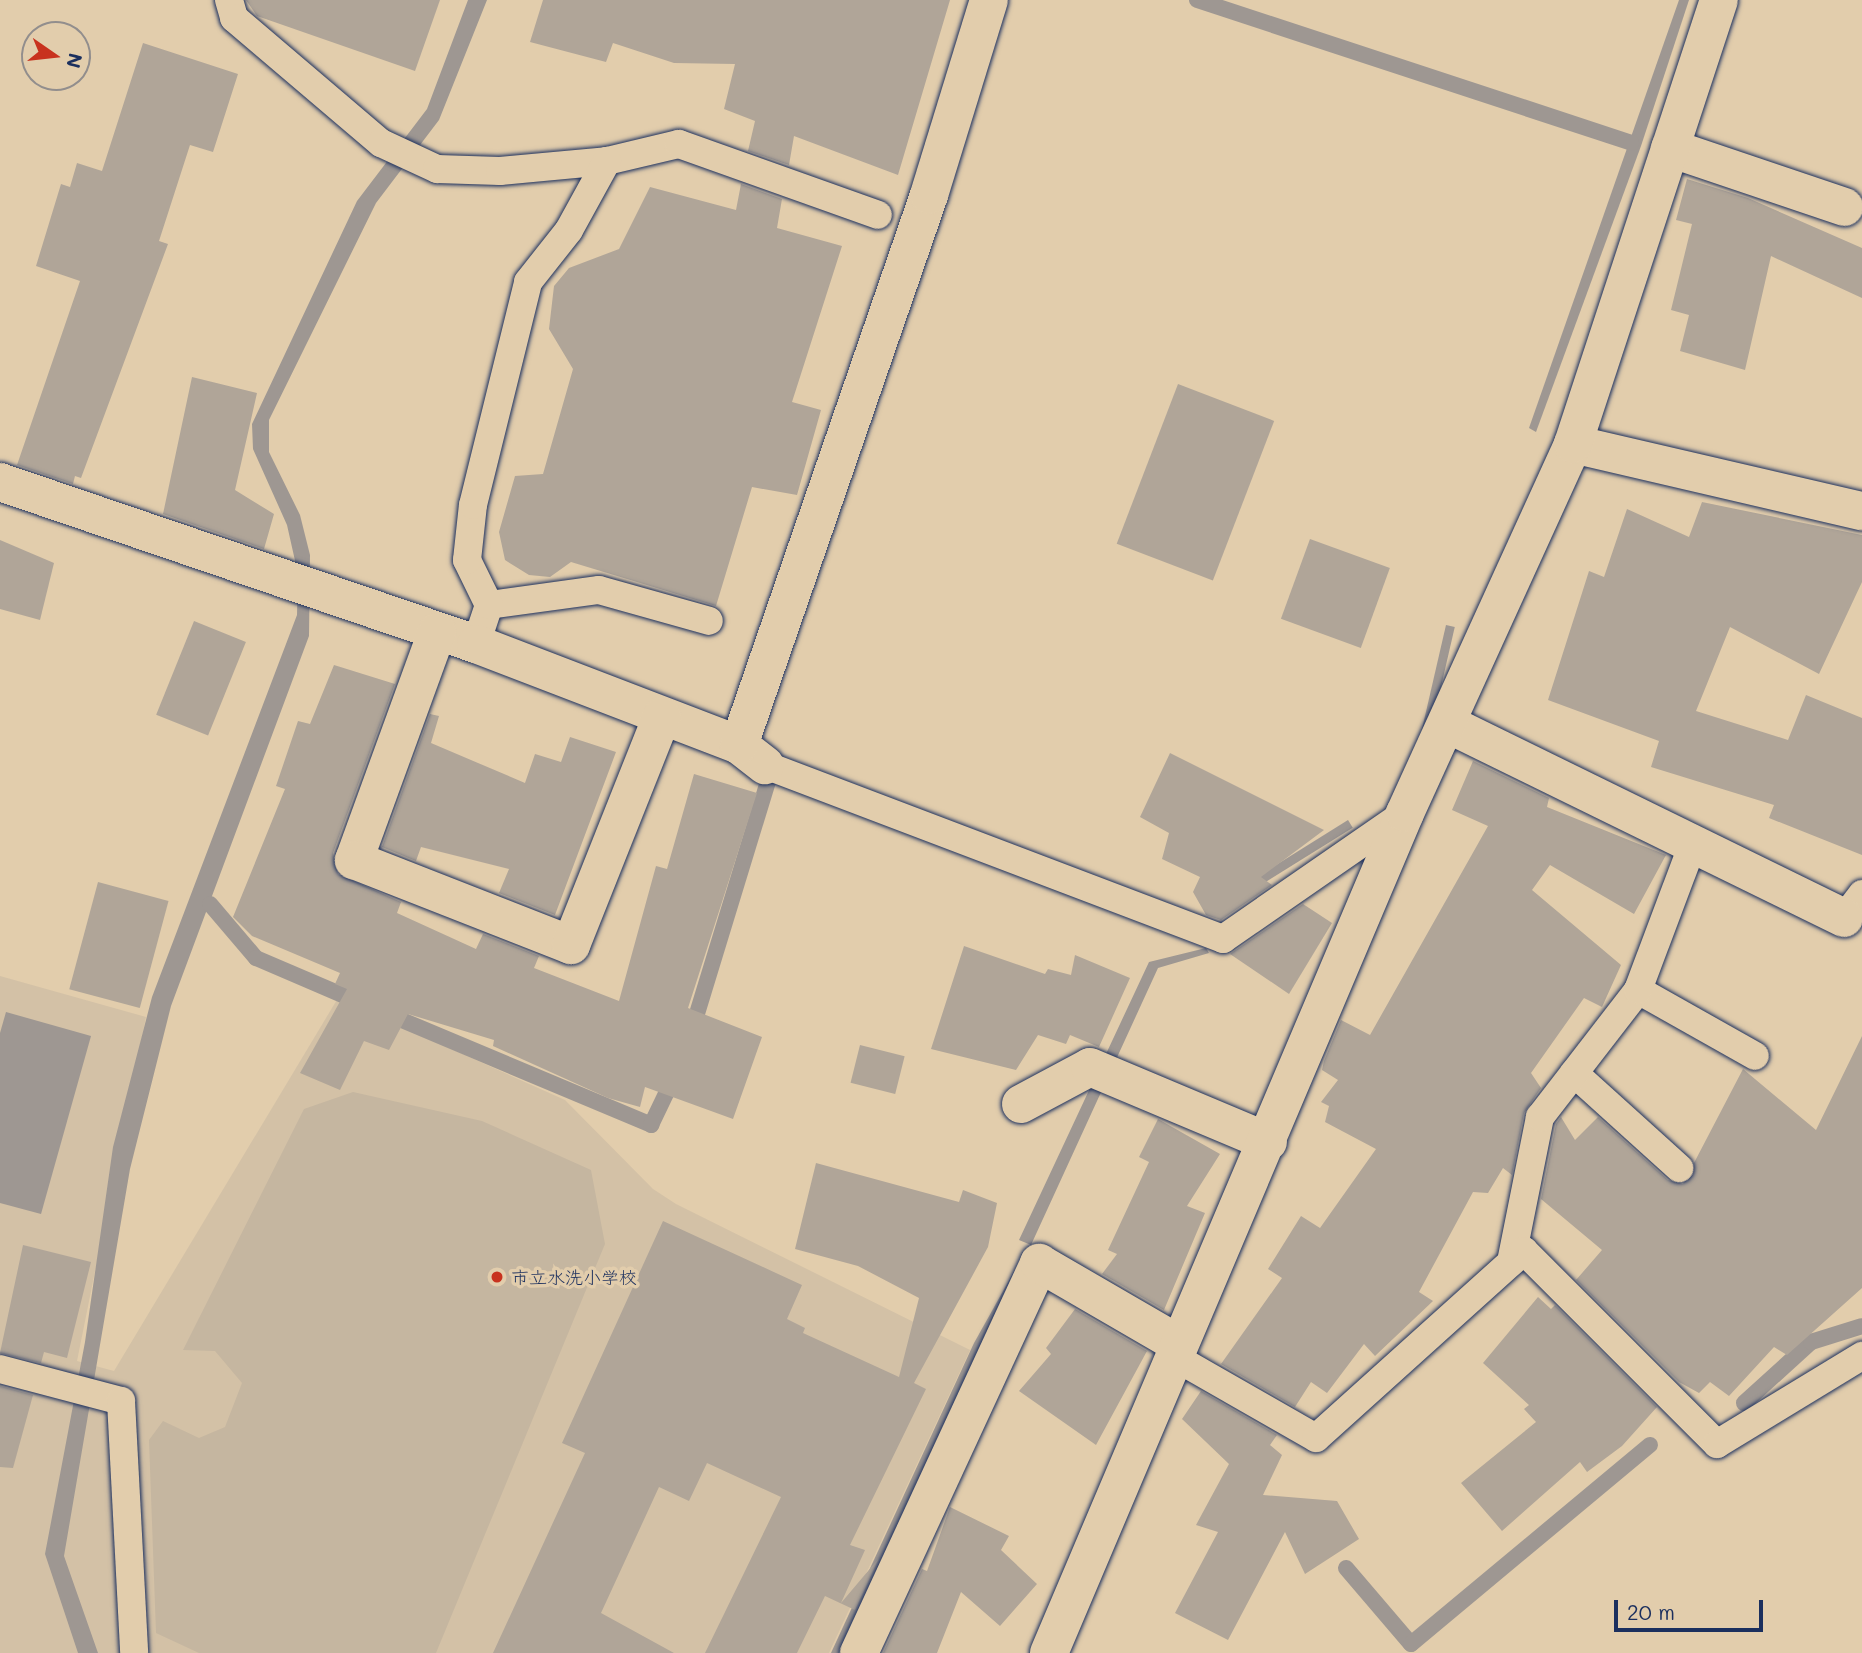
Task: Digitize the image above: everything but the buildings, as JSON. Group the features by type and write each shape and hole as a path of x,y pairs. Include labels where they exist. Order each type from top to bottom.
{"street":[{"path":"0,482 476,644 662,716 752,755 989,0"},
{"path":"1049,1653 1174,1349 1268,1142 1405,813 1448,724 1573,444 1719,0"},
{"path":"1670,148 1844,207"},
{"path":"1573,444 1862,511"},
{"path":"437,632 354,860 571,946 662,716"},
{"path":"1448,724 1693,844 1853,906"},
{"path":"1021,1104 1090,1067 1268,1142"},
{"path":"859,1653 973,1395 1039,1263 1174,1349"}],"lane":[{"path":"229,0 234,18 381,143 437,169 500,171 607,161 679,144 878,215"},
{"path":"476,644 489,605 467,560 472,505 528,282 569,230 607,161"},
{"path":"489,605 599,590 709,621"},
{"path":"752,755 1223,939 1405,813"},
{"path":"1511,1262 1540,1116 1638,990 1693,844"},
{"path":"1638,990 1755,1056"},
{"path":"1574,1073 1679,1168"},
{"path":"1174,1349 1316,1438 1524,1251 1717,1444 1862,1356"},
{"path":"0,1369 121,1401 135,1652"}],"shaded area":[{"path":"468,0 487,0 439,120 376,203 269,420 269,452 300,515 310,555 309,636 171,1006 130,1169 64,1556 98,1653 78,1653 45,1554 85,1342 113,1147 152,997 297,615 298,574 287,525 253,449 252,424 357,201 427,109"},
{"path":"1679,0 1689,0 1641,146 1536,432 1529,428"},
{"path":"1446,625 1455,627 1425,755 1417,753"},
{"path":"1348,820 1353,828 1216,913 1211,905"},
{"path":"1206,948 1209,953 1158,968 1031,1245 1019,1240 1149,962"},
{"name":"市立水洗小学校","path":"0,976 146,1017 77,1361 114,1371 338,998 565,1100 653,1189 676,1204 970,1350 829,1653 0,1653"},
{"path":"6,1012 91,1036 41,1214 0,1203 0,1033"},
{"path":"353,1092 482,1121 591,1170 605,1244 436,1653 199,1653 156,1633 149,1440 163,1421 199,1438 225,1427 242,1383 215,1351 183,1350 304,1109"},
{"path":"1016,1268 841,1653 831,1653 974,1343"}],"waterway":[{"path":"1197,0 1631,143"},
{"path":"692,1030 768,781"},
{"path":"210,904 256,958 361,1003"},
{"path":"385,1013 651,1125 674,1077"},
{"path":"1744,1403 1811,1342 1862,1326"},
{"path":"1346,1568 1411,1644 1650,1445"}],"place":[{"name":"市立水洗小学校","path":"497,1277"}]}
